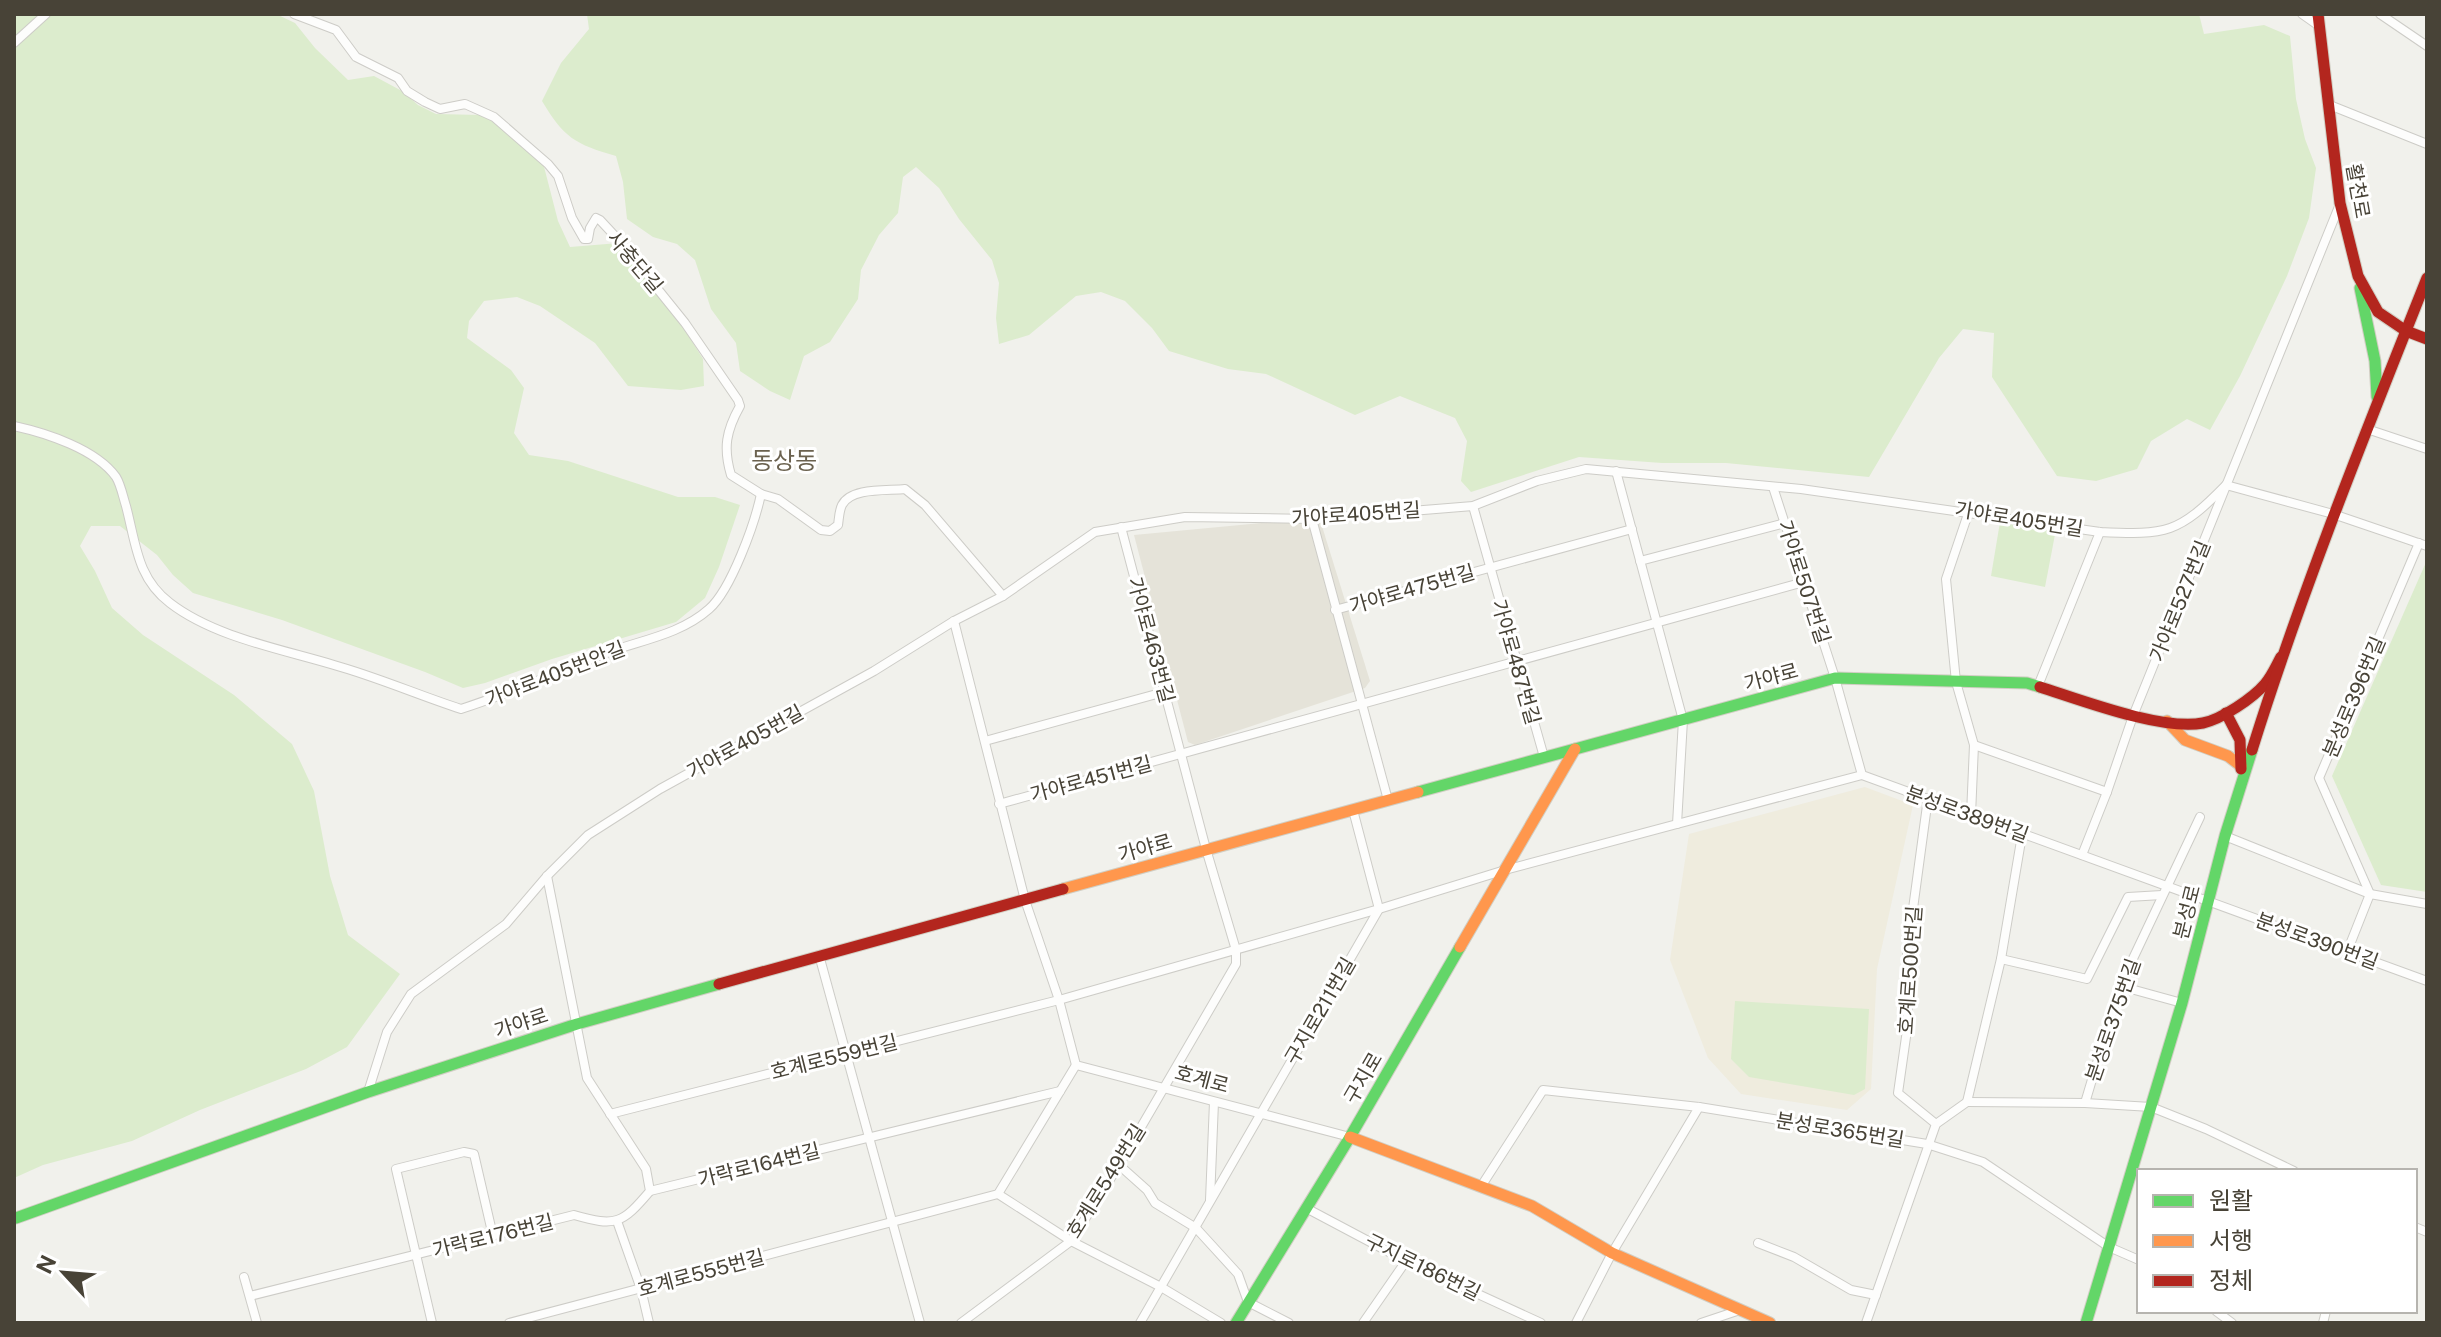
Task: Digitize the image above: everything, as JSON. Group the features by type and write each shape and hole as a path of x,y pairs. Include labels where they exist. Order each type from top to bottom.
{"main road":[{"name":"활천로","path":"2318,20 2340,203 2358,276 2378,312 2406,331 2427,339"},
{"path":"2358,276 2375,361 2377,403"},
{"name":"분성로","path":"2086,1323 2182,1003 2225,836 2281,657 2333,514 2427,278"},
{"name":"가야로","path":"16,1218 368,1092 577,1024 1835,678 2027,683 2133,716 2204,723 2239,706 2266,683 2281,657"},
{"path":"2226,713 2240,740 2242,782"},
{"path":"2167,721 2185,740 2228,756 2241,766"},
{"name":"구지로","path":"1236,1323 1350,1137 1575,749"},
{"name":"호계로","path":"1350,1137 1532,1206 1612,1253 1770,1323"}],"street":[{"path":"14,43 46,14"},
{"name":"사충단길","path":"294,14 336,30 356,57 398,78 407,91 425,102 440,109 465,104 494,117 548,164 558,176 584,239 588,239 596,218 609,229 642,265 738,400 740,406 732,420 725,455 731,475 761,494"},
{"path":"2302,14 2318,20"},
{"path":"2380,14 2427,46"},
{"path":"2327,104 2427,144"},
{"name":"가야로405번길","path":"368,1092 387,1032 411,994 506,924 588,835 660,789 1003,596 1095,532 1185,517 1312,519 1473,506 1537,481 1586,469 1773,487 1969,511 2100,532 2149,534 2176,527 2204,508 2226,485 2340,203"},
{"name":"가야로405번안길","path":"14,426 77,447 115,477 122,492 143,574 155,591 189,616 264,645 375,678 461,709 658,637 709,609 723,592 736,566 761,494"},
{"path":"2367,429 2427,449"},
{"path":"1616,471 1683,720 1677,824"},
{"path":"2226,485 2333,514 2423,544"},
{"name":"가야로527번길","path":"2082,855 2133,716 2226,485"},
{"name":"가야로507번길","path":"1773,487 1835,678"},
{"path":"761,494 778,499 821,530 830,531 838,525 842,503 851,496 905,489 925,505 1003,596"},
{"name":"가야로487번길","path":"1473,506 1544,757"},
{"path":"1969,511 1946,579 1956,682 1974,745 1971,815"},
{"name":"가야로475번길","path":"1312,519 1388,800"},
{"path":"1640,561 1785,523"},
{"name":"가야로463번길","path":"1121,527 1206,849"},
{"path":"1488,567 1632,529"},
{"path":"2038,686 2100,532"},
{"name":"분성로396번길","path":"2370,894 2319,778 2423,544"},
{"name":"가야로475번길","path":"1335,610 1488,567"},
{"path":"1182,754 1804,582"},
{"path":"954,621 1025,900 1059,1000 1076,1065 998,1194 1071,1241 1161,1287 1221,1323"},
{"path":"1059,1000 1505,870 1862,775 1835,678"},
{"path":"985,741 1164,692"},
{"path":"1974,745 2107,792"},
{"name":"가야로451번길","path":"999,804 1182,754"},
{"name":"분성로389번길","path":"1862,775 2082,855 2164,891 2208,901"},
{"name":"호계로500번길","path":"1928,798 1907,953 1908,1023 1898,1093 1936,1124"},
{"path":"1353,810 1379,909"},
{"path":"2164,891 2200,817"},
{"path":"1866,1323 1936,1124 1967,1102 2001,959 2022,835"},
{"path":"2225,836 2370,894 2427,904"},
{"path":"1165,1087 1236,964 1236,950 1206,849"},
{"path":"547,876 587,1078 646,1169 650,1191 629,1216 617,1221 641,1289 649,1323"},
{"name":"분성로375번길","path":"2001,959 2087,979 2128,897 2164,891"},
{"name":"분성로375번길","path":"2085,1103 2120,986 2164,891"},
{"path":"2347,952 2370,894"},
{"name":"분성로390번길","path":"2208,901 2427,981"},
{"name":"구지로211번길","path":"1140,1323 1379,909"},
{"path":"819,955 920,1323"},
{"path":"2120,986 2182,1003"},
{"name":"호계로559번길","path":"610,1114 1059,1000"},
{"name":"호계로","path":"1076,1065 1350,1137"},
{"name":"호계로549번길","path":"961,1323 1071,1241 1165,1087"},
{"name":"분성로365번길","path":"1482,1185 1543,1090 1699,1107 1927,1144 1983,1162 2109,1247 2137,1259"},
{"path":"869,1138 1060,1091"},
{"path":"1209,1205 1214,1102"},
{"name":"분성로375번길","path":"1967,1102 2151,1107 2290,1169"},
{"path":"1576,1323 1612,1253 1699,1107"},
{"name":"가락로164번길","path":"650,1191 869,1138"},
{"name":"가락로176번길","path":"432,1323 396,1169 464,1152 474,1154 493,1236"},
{"path":"1119,1165 1147,1190 1155,1203 1196,1228 1238,1274 1248,1302 1289,1323"},
{"name":"호계로555번길","path":"509,1323 998,1194"},
{"name":"구지로186번길","path":"1306,1208 1406,1261 1541,1323"},
{"name":"가락로176번길","path":"250,1296 574,1215 596,1221 617,1221"},
{"path":"1758,1243 1794,1257 1851,1290 1876,1295"},
{"path":"1363,1323 1406,1261"},
{"path":"244,1277 257,1323"},
{"path":"1701,1323 1740,1310"}],"shaded area":[{"path":"1313,518 1321,523 1370,681 1365,688 1195,745 1188,742 1134,535"},
{"path":"1865,787 1913,805 1877,969 1871,1089 1847,1110 1741,1094 1708,1058 1670,960 1689,834"}],"green space":[{"path":"14,14 276,14 295,23 348,80 374,76 436,114 481,115 509,130 541,155 558,221 570,247 619,243 643,269 703,359 704,386 681,390 628,386 595,343 540,306 517,297 484,301 469,321 467,338 511,370 524,388 514,433 529,455 568,461 678,497 715,497 740,505 705,598 676,622 463,688 282,620 193,593 157,555 120,526 91,526 80,546 112,608 143,635 234,695 292,744 314,791 330,876 348,935 400,974 347,1047 306,1069 200,1110 132,1141 43,1165 14,1178"},
{"path":"587,14 2199,14 2204,34 2264,25 2290,36 2296,99 2305,139 2316,168 2309,218 2287,276 2240,376 2210,430 2187,419 2151,441 2137,469 2096,481 2057,476 1992,377 1994,333 1963,329 1939,358 1869,477 1726,463 1662,463 1579,457 1471,492 1461,481 1467,441 1455,418 1400,396 1355,415 1266,374 1228,369 1169,351 1152,328 1125,301 1101,292 1076,296 1029,335 999,344 996,318 999,283 992,260 939,188 916,167 903,177 898,213 879,235 861,270 858,299 830,342 804,356 790,400 770,391 740,371 736,343 711,309 695,260 677,244 653,237 627,219 623,182 616,156 590,148 572,138 557,124 542,101 561,63 589,29"},
{"path":"2001,516 2057,524 2045,587 1991,576"},
{"path":"2427,560 2427,892 2381,885 2332,776"},
{"path":"1735,1001 1869,1009 1865,1089 1854,1095 1749,1077 1731,1059"}],"traffic: fast":[{"path":"2360,288 2375,361 2377,397"},
{"path":"1418,792 1835,678 2027,683 2040,687"},
{"path":"2086,1323 2182,1003 2225,836 2252,750"},
{"path":"1236,1323 1350,1137 1460,947"},
{"path":"16,1218 368,1092 577,1024 719,984"}],"traffic: slow":[{"path":"2167,721 2185,740 2228,756 2241,766"},
{"path":"1460,947 1575,749"},
{"path":"1063,889 1418,792"},
{"path":"1350,1137 1532,1206 1612,1253 1770,1323"}],"traffic: jam":[{"path":"2318,14 2340,203 2358,276 2378,312 2406,331 2427,339"},
{"path":"2252,750 2313,571 2427,278"},
{"path":"2040,687 2144,719 2166,723 2203,723 2228,713 2253,695 2267,681 2281,657"},
{"path":"2226,713 2240,740 2241,769"},
{"path":"719,984 1063,889"}],"district":[{"name":"동상동","path":"784,460"}]}
